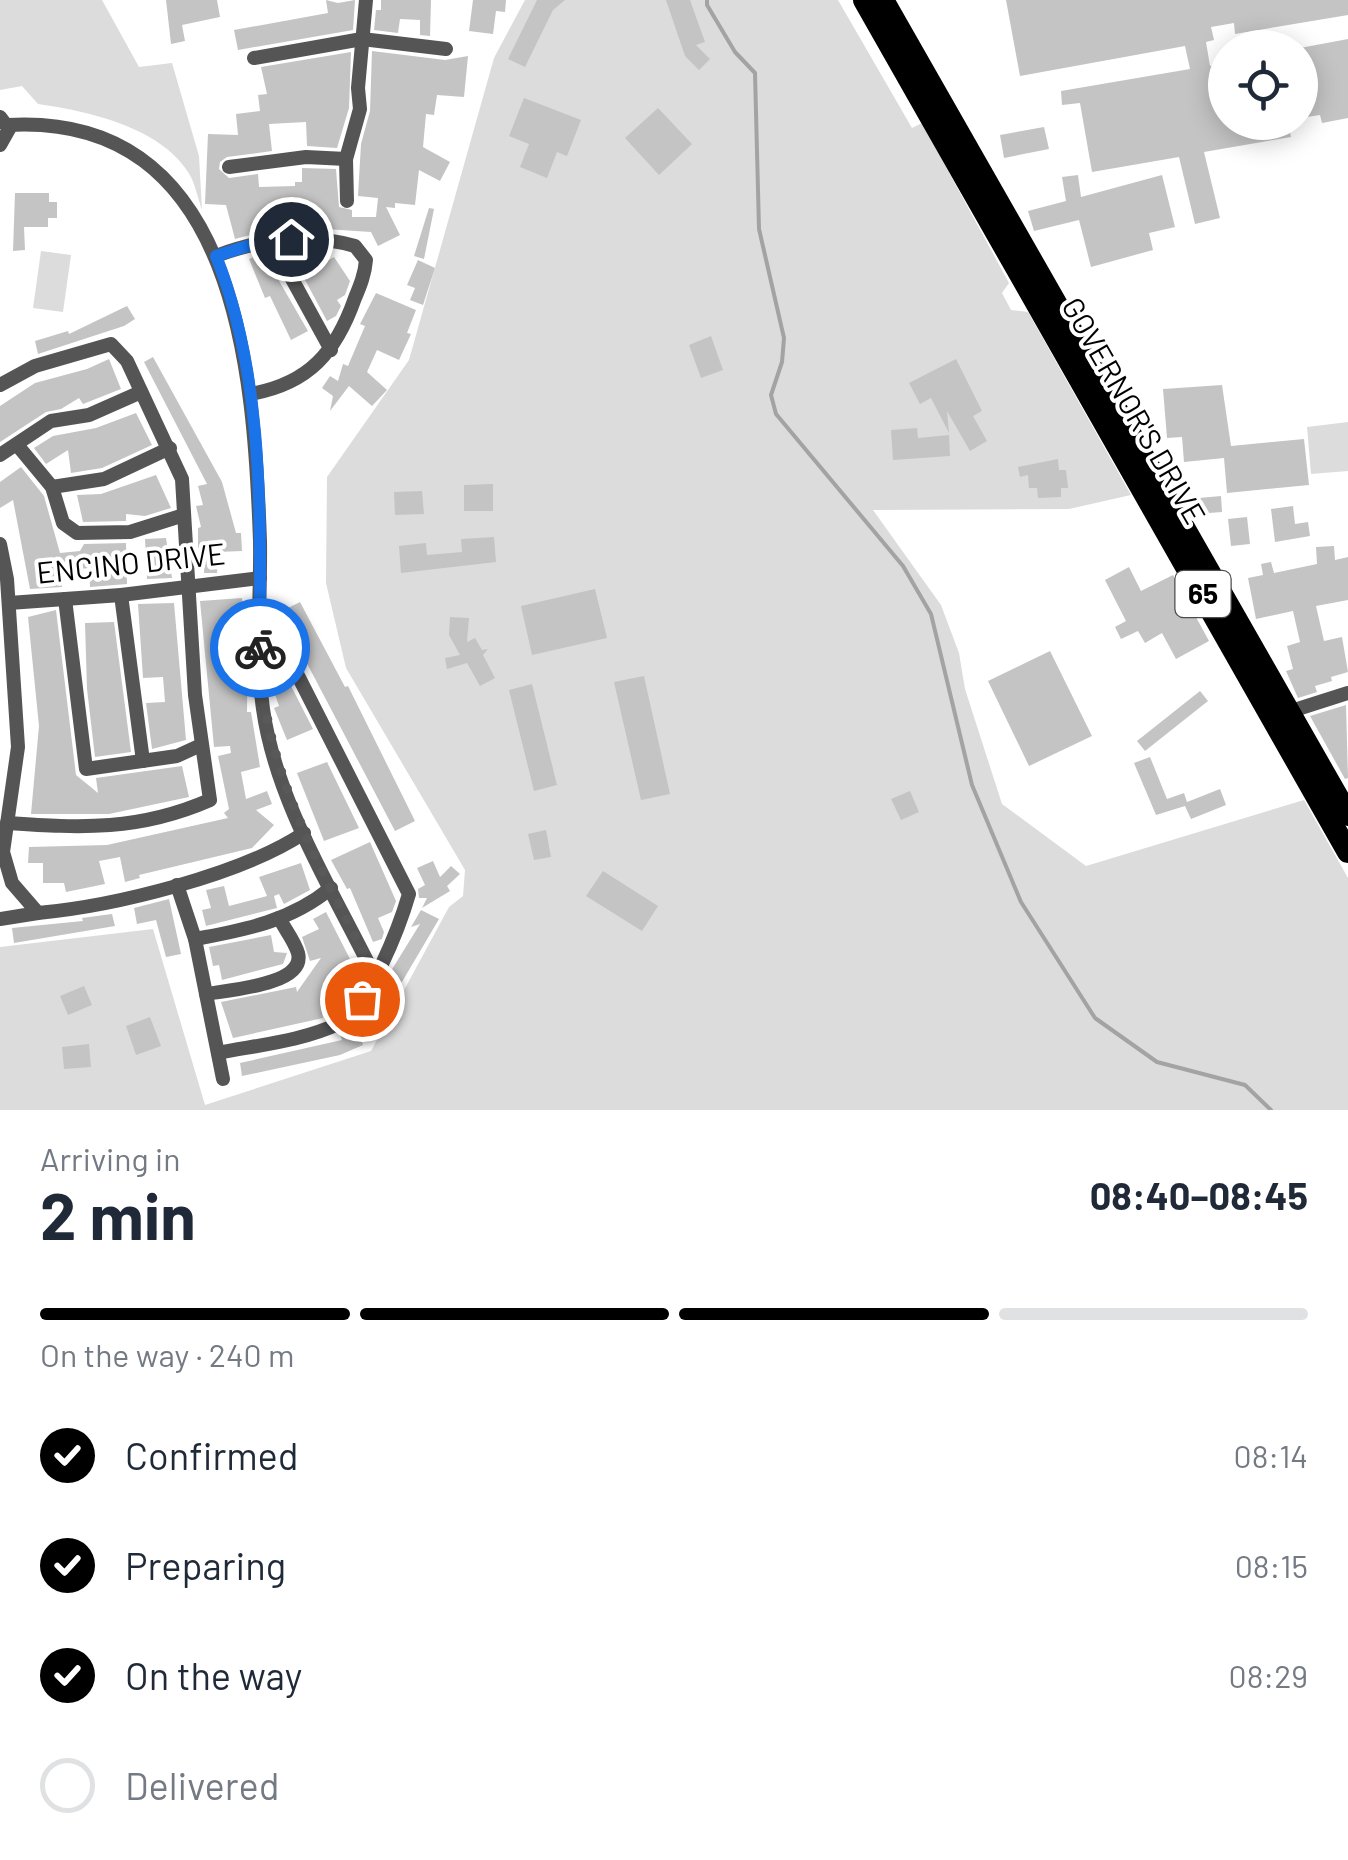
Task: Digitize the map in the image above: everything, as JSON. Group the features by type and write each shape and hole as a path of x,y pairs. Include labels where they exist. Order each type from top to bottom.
{"highway":[{"name":"GOVERNOR'S DRIVE","path":"864,0 1281,715 1348,815"},
{"name":"GOVERNOR'S DRIVE","path":"883,0 1281,715 1348,852"}],"street":[{"path":"347,201 346,159 360,109 366,0"},
{"path":"254,58 362,39 446,48"},
{"path":"0,145 8,134 4,121 66,126 100,135 141,158 168,181 216,256 234,310 250,394 263,710 280,772 304,833 374,974"},
{"path":"229,167 306,157 346,159"},
{"path":"216,256 270,239 341,242 364,254 365,270 342,334 331,350 294,380 250,394"},
{"path":"270,239 331,350"},
{"path":"0,384 35,366 111,344 126,361 170,448 182,479 186,588 210,800 169,818 94,827 7,823"},
{"path":"0,456 50,420 89,415 141,392"},
{"path":"18,446 52,487 63,523 77,533 130,532 184,515"},
{"path":"52,487 104,479 170,448"},
{"path":"0,544 9,603 18,747 4,852 9,876 38,912"},
{"name":"ENCINO DRIVE","path":"9,603 121,596 260,578"},
{"path":"121,596 143,760"},
{"path":"66,599 86,769 176,756 201,745"},
{"path":"218,1053 295,1038 344,1022 362,999 398,930 409,894 290,660 260,658"},
{"path":"1281,715 1348,694"},
{"path":"0,919 178,885 273,854 304,833"},
{"path":"178,885 195,939 223,1079"},
{"path":"195,939 260,927 313,904 332,888"},
{"path":"206,994 286,978 297,967 299,955 280,918"}],"shaded area":[{"path":"0,0 102,0 139,67 172,63 199,156 202,210 188,172 160,143 100,117 38,104 22,86 0,90"},
{"path":"525,0 838,0 912,128 922,123 1009,283 1002,293 1011,310 1028,312 1131,495 1069,509 873,510 941,605 959,653 965,689 1002,804 1086,866 1304,800 1348,878 1348,1110 0,1110 0,947 153,929 205,1105 371,1051 449,907 463,896 465,870 346,668 326,583 327,477 409,360 494,58"},
{"path":"41,251 71,255 63,312 33,308"},
{"path":"1348,422 1348,471 1311,474 1307,427"}],"building":[{"path":"166,0 217,0 220,17 182,25 185,41 171,44"},
{"path":"326,0 355,0 353,30 238,50 234,30 328,13"},
{"path":"381,0 431,0 430,36 420,35 420,20 400,19 398,33 374,30"},
{"path":"473,0 506,0 505,12 496,11 493,34 469,31"},
{"path":"537,0 565,0 553,10 525,67 508,59"},
{"path":"666,0 690,0 705,42 696,45 710,59 699,70 685,56"},
{"path":"1006,0 1348,0 1348,15 1259,30 1235,30 1234,23 1208,30 1208,140 1274,140 1204,152 1220,218 1195,224 1179,157 1092,172 1080,103 1062,105 1061,91 1190,69 1185,46 1020,76"},
{"path":"1348,39 1348,118 1322,123 1318,115 1318,45"},
{"path":"372,51 445,60 468,56 464,97 437,95 434,115 426,114 423,147 450,162 440,181 419,170 415,205 395,203 395,208 386,207 400,235 378,246 371,232 310,228 324,221 322,216 235,239 226,205 205,204 208,134 238,135 236,114 260,111 258,95 267,94 261,67 351,52 349,108 337,148 307,146 306,122 269,124 272,151 227,157 220,162 219,169 229,178 258,174 259,187 295,186 295,182 302,182 302,168 336,169 339,207 352,210 352,217 376,217 378,198 358,196 361,144 370,111"},
{"path":"524,98 581,120 567,156 557,152 547,178 520,167 529,144 509,136"},
{"path":"658,108 692,144 659,175 625,138"},
{"path":"1044,127 1049,149 1004,158 1000,135"},
{"path":"1078,175 1081,197 1162,175 1175,227 1149,233 1153,250 1091,267 1079,220 1034,231 1028,211 1066,201 1062,177"},
{"path":"15,193 49,193 49,202 57,202 57,218 48,218 48,227 24,227 25,250 13,251"},
{"path":"429,208 434,209 424,259 414,256"},
{"path":"263,253 308,331 291,340 270,296 265,298 249,259"},
{"path":"334,257 350,281 345,295 337,300 341,306 336,316 327,321 303,276"},
{"path":"418,260 435,268 423,305 410,300 415,288 407,285"},
{"path":"376,293 416,310 407,333 411,334 399,360 377,350 367,372 387,390 372,406 349,386 330,411 333,396 322,388 330,376 338,381 343,364 348,366 365,326 360,324"},
{"path":"127,306 135,319 124,326 38,354 35,341 68,331 69,334"},
{"path":"711,336 723,370 701,378 689,345"},
{"path":"153,357 222,482 236,533 241,533 242,551 218,552 217,573 204,573 205,548 198,548 201,527 196,506 203,505 198,486 207,484 144,362"},
{"path":"109,359 121,389 83,404 79,398 61,409 46,412 0,442 0,406 35,383"},
{"path":"956,359 982,411 973,416 987,441 970,451 947,411 949,433 931,398 920,404 909,383"},
{"path":"1222,385 1231,446 1304,439 1309,485 1227,493 1224,458 1184,462 1182,437 1167,438 1163,389"},
{"path":"136,413 152,445 102,468 71,473 68,450 46,464 34,448 53,436 96,428"},
{"path":"917,428 918,438 949,435 950,456 893,460 891,430"},
{"path":"1058,459 1059,470 1066,470 1068,488 1061,488 1061,497 1038,498 1037,488 1029,488 1028,475 1020,477 1018,467"},
{"path":"21,467 44,496 60,553 80,551 84,544 126,543 127,584 90,587 89,568 62,571 62,587 30,589 13,500 0,508 0,482"},
{"path":"156,475 171,508 145,516 126,514 126,521 83,522 77,495 101,494"},
{"path":"493,484 493,511 464,511 464,485"},
{"path":"422,491 424,514 395,515 394,492"},
{"path":"1221,496 1222,512 1196,514 1188,499"},
{"path":"1293,506 1295,524 1308,522 1310,536 1275,542 1271,509"},
{"path":"1247,517 1250,544 1231,546 1228,519"},
{"path":"494,537 496,562 401,573 399,546 426,543 427,555 462,552 461,539"},
{"path":"166,538 172,578 147,579 145,539"},
{"path":"1334,546 1335,560 1348,557 1348,600 1316,606 1324,641 1342,637 1348,672 1315,686 1317,692 1298,698 1286,671 1293,669 1287,646 1300,642 1293,611 1256,619 1248,578 1263,575 1261,564 1271,562 1274,573 1317,564 1316,547"},
{"path":"1129,567 1141,591 1173,575 1209,641 1176,659 1162,633 1145,643 1138,631 1121,639 1115,627 1126,621 1105,580"},
{"path":"595,589 607,638 532,655 521,606"},
{"path":"242,598 244,622 248,623 247,712 251,712 260,767 241,772 246,799 267,791 272,804 256,810 274,825 252,848 139,875 140,878 125,882 120,857 99,861 105,884 66,892 64,883 43,883 43,863 28,863 29,847 107,845 228,818 224,813 229,809 218,756 231,753 230,746 214,747 200,601"},
{"path":"300,602 345,687 348,686 415,821 395,831 280,612"},
{"path":"174,603 186,740 152,749 146,703 165,702 163,677 143,678 138,604"},
{"path":"56,610 76,775 98,793 96,778 182,766 189,797 109,814 31,814 39,726 28,617"},
{"path":"450,617 469,618 467,642 475,638 482,650 488,649 483,655 495,678 480,686 467,663 447,669 445,658 460,655 449,635"},
{"path":"114,622 131,752 95,757 85,623"},
{"path":"1050,651 1092,736 1029,766 988,681"},
{"path":"644,676 670,794 641,800 614,682"},
{"path":"288,680 313,729 287,740 274,708 279,706 272,685"},
{"path":"532,684 557,785 534,791 509,690"},
{"path":"1200,691 1208,701 1145,751 1137,741"},
{"path":"1346,705 1348,778 1345,779 1310,716"},
{"path":"1150,757 1167,799 1184,793 1187,802 1220,789 1226,805 1191,819 1185,806 1156,815 1134,763"},
{"path":"327,762 359,828 324,841 297,773"},
{"path":"910,791 919,812 901,820 891,799"},
{"path":"546,830 551,857 534,860 528,834"},
{"path":"370,842 396,901 392,912 378,918 384,932 382,939 373,942 350,888 347,889 331,860"},
{"path":"433,861 440,877 451,866 460,874 447,886 450,891 422,908 427,898 419,898 418,889 425,885 417,868"},
{"path":"301,863 310,890 284,904 279,894 274,896 277,908 206,926 202,910 211,908 206,890 224,886 229,906 267,896 259,877"},
{"path":"603,871 658,906 642,931 586,896"},
{"path":"169,899 181,954 166,957 156,920 137,924 134,908"},
{"path":"421,910 439,919 399,987 386,979 420,924 411,927"},
{"path":"326,912 353,965 341,970 355,979 335,1012 320,1002 323,1018 233,1038 221,1002 296,987 297,992 321,958 310,961 302,937 319,929 313,919"},
{"path":"112,914 115,926 14,943 12,928"},
{"path":"271,935 274,952 287,953 283,964 222,980 219,965 213,966 209,947"},
{"path":"84,986 92,1005 68,1015 60,996"},
{"path":"150,1017 161,1046 136,1055 126,1026"},
{"path":"357,1028 363,1045 340,1055 242,1076 240,1063 342,1040 340,1034"},
{"path":"89,1044 91,1067 64,1069 62,1047"}],"waterway":[{"path":"707,0 735,52 755,73 759,229 784,338 782,362 771,395 776,414 903,566 931,614 972,785 1021,902 1095,1018 1157,1062 1245,1085 1271,1110"}],"way so far":[{"path":"260,648 263,710 280,772 304,833 374,974 362,999"}],"route":[{"path":"260,648 260,541 250,394 234,310 216,256 246,244 291,239"}]}
